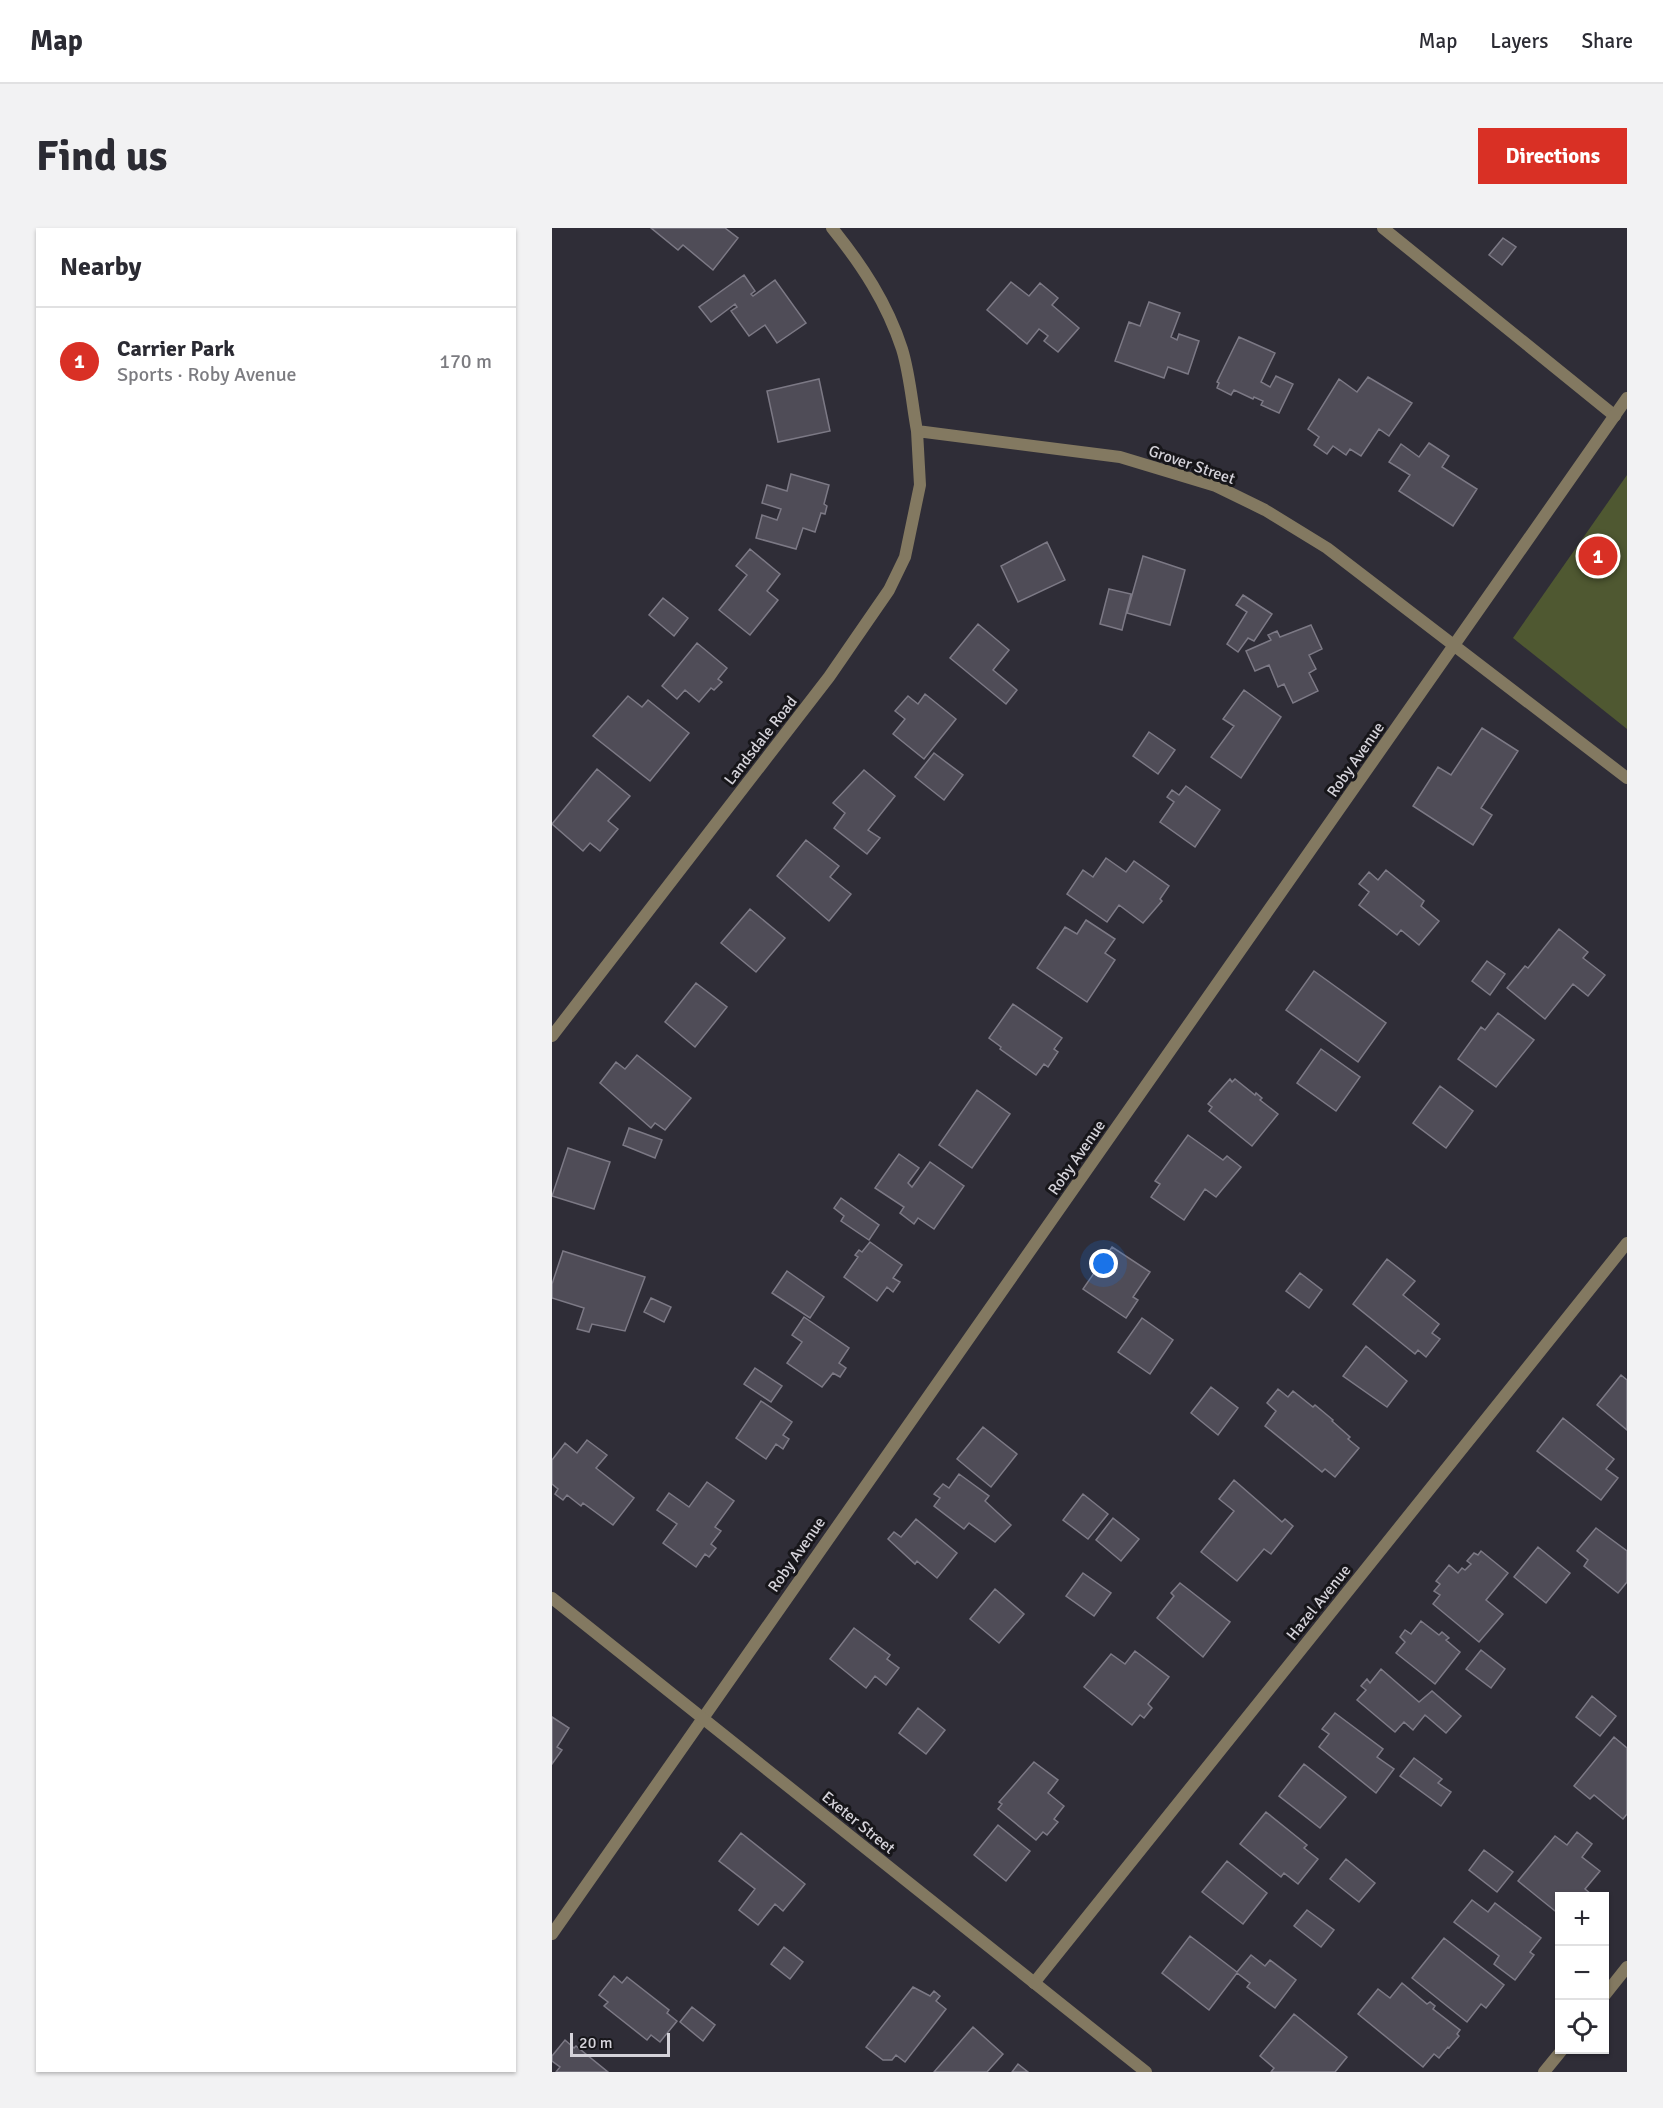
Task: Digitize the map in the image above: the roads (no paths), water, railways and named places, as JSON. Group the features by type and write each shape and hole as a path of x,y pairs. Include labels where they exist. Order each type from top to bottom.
{"street":[{"path":"832,228 859,261 887,309 902,351 917,431"},
{"path":"1383,228 1398,233 1615,416"},
{"name":"Roby Avenue","path":"552,1934 1627,398"},
{"name":"Grover Street","path":"917,431 1120,457 1216,486 1265,510 1327,548 1627,778"},
{"name":"Landsdale Road","path":"552,1036 830,677 890,590 905,557 920,485 917,431"},
{"name":"Hazel Avenue","path":"1034,1983 1627,1243"},
{"name":"Exeter Street","path":"552,1598 1146,2072"},
{"path":"1609,1991 1627,1967"},
{"path":"1544,2072 1558,2054"}],"place":[{"name":"Carrier Park","path":"1598,556"}]}
